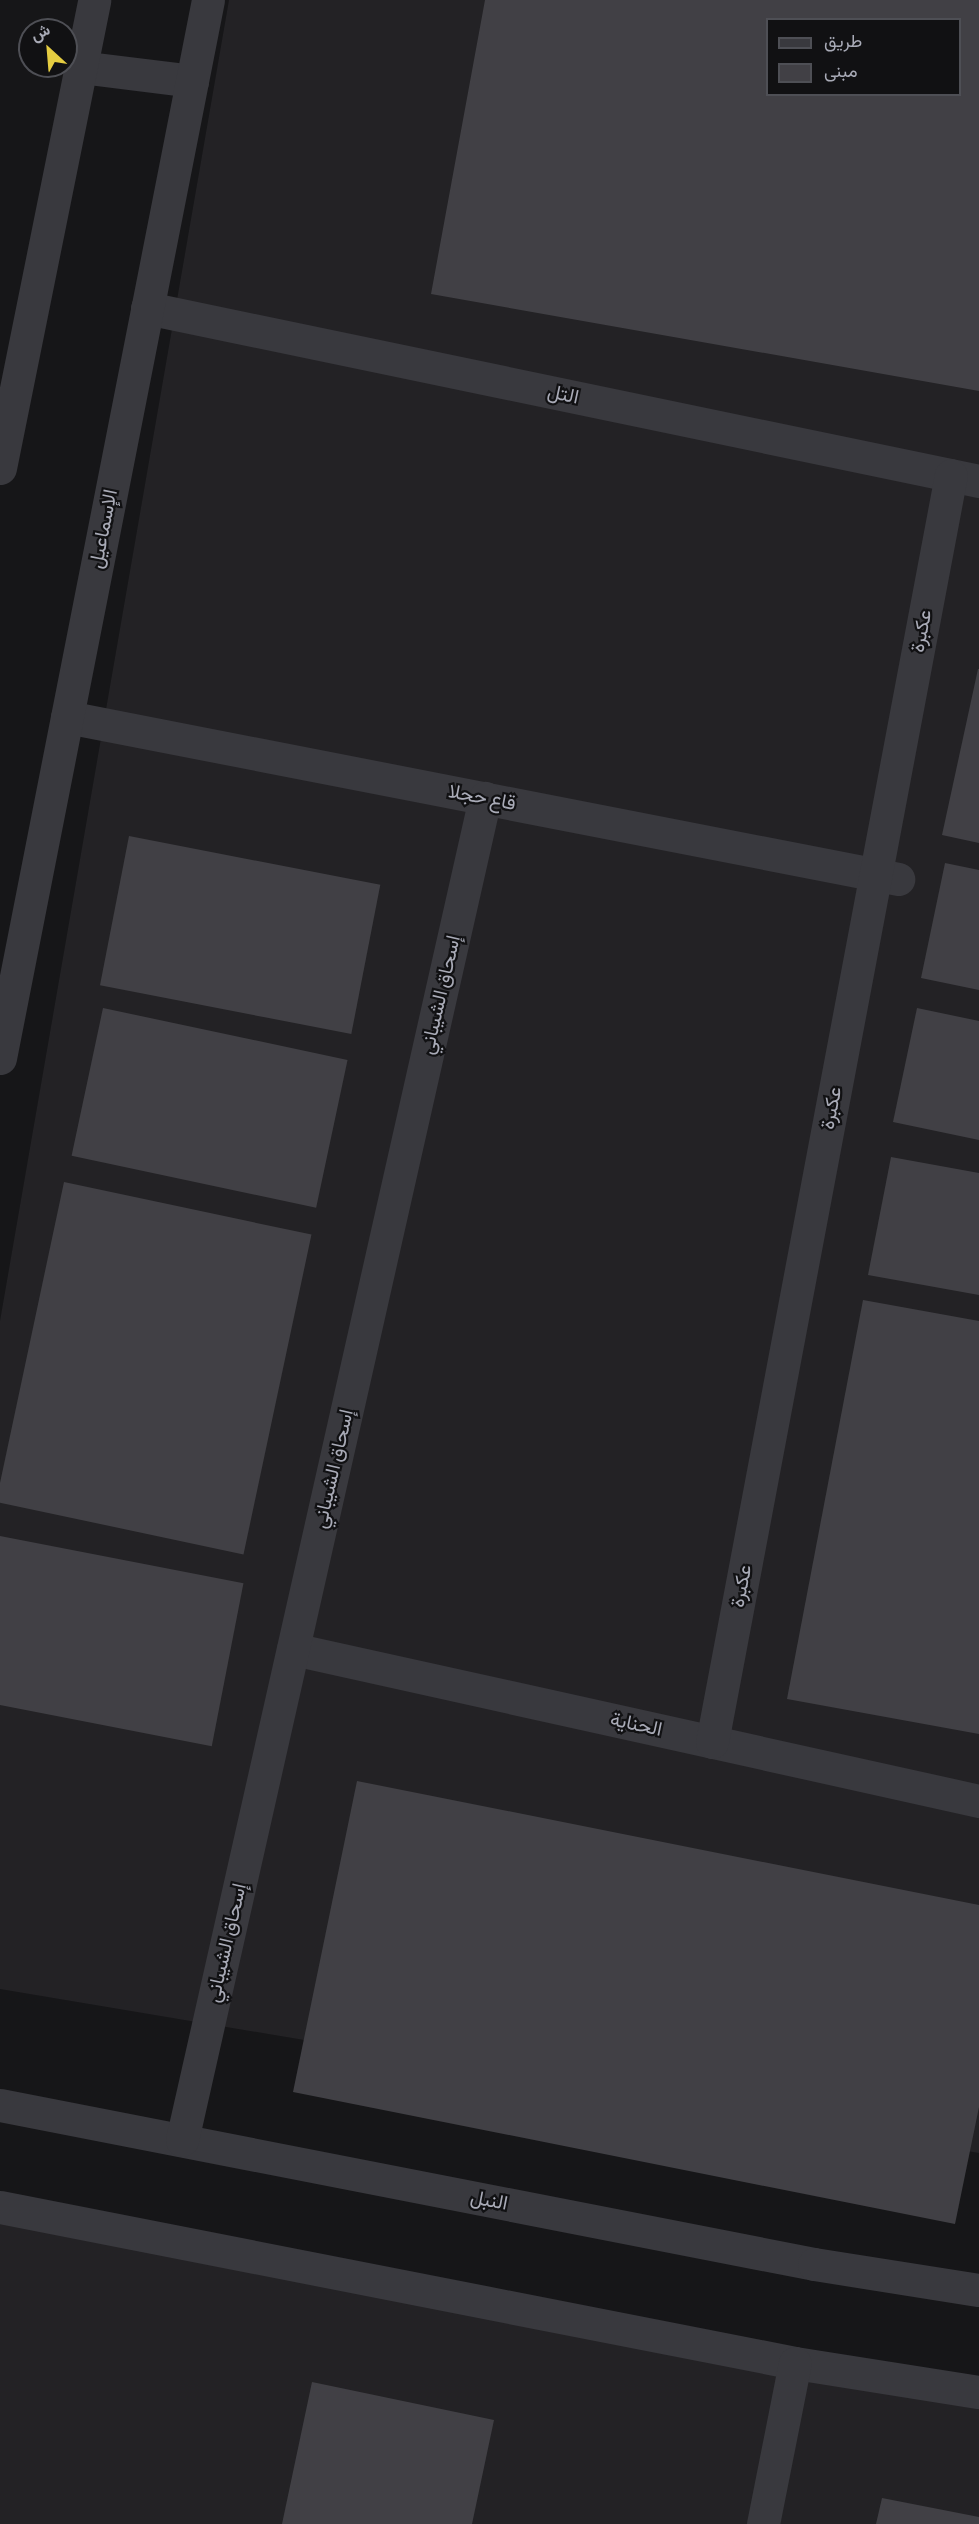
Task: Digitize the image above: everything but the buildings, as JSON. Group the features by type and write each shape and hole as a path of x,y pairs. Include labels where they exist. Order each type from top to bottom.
{"street":[{"path":"0,468 94,0"},
{"name":"الإسماعيل","path":"0,1058 208,0"},
{"path":"80,67 192,81"},
{"name":"التل","path":"147,308 965,478"},
{"name":"عكبرة","path":"712,1742 887,877 965,478"},
{"name":"قاع حجلا","path":"67,717 887,877"},
{"name":"إسحاق الشيباني","path":"182,2140 485,798"},
{"name":"الحناية","path":"293,1649 979,1801"},
{"name":"النبل","path":"0,2105 814,2264 979,2290"},
{"path":"0,2207 795,2363 979,2392"},
{"path":"763,2524 795,2363"}],"shaded area":[{"path":"229,0 979,0 979,2153 0,1989 0,1321"},
{"path":"0,2206 979,2387 979,2524 0,2524"}]}
